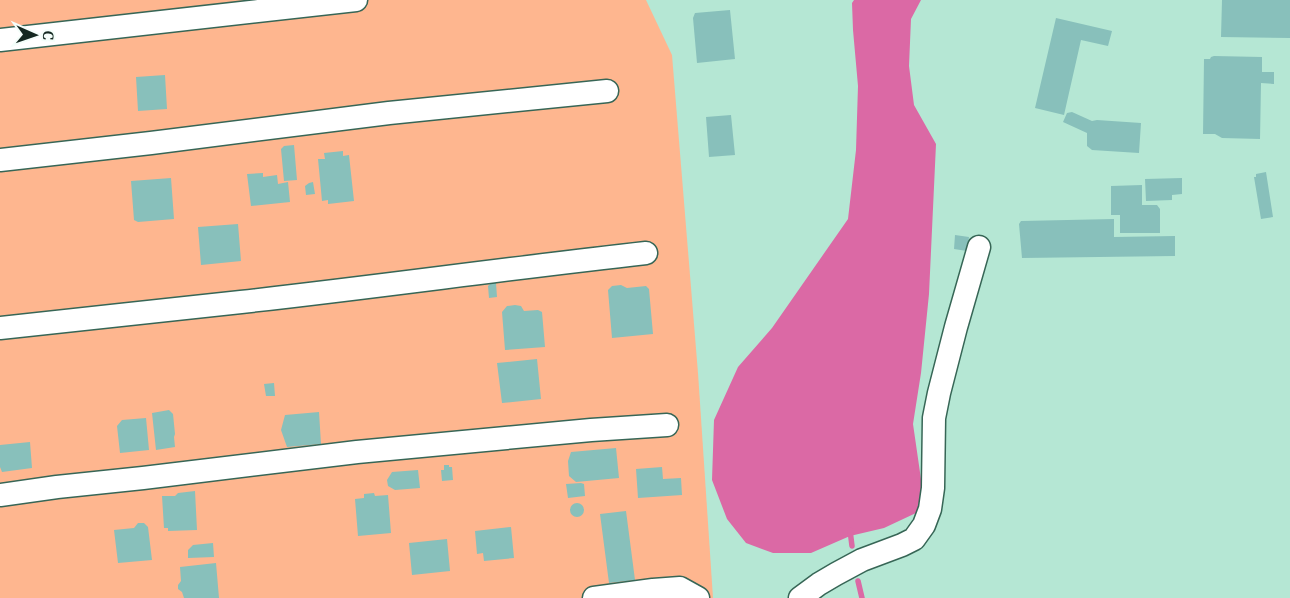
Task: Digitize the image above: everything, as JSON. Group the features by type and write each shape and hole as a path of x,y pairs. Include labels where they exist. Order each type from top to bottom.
{"street":[{"path":"0,40 356,0"},
{"path":"0,160 389,113 607,91"},
{"path":"800,598 819,584 862,560 902,545 914,538 924,525 930,509 933,488 934,418 956,328 979,247"},
{"path":"0,328 646,254"},
{"path":"0,495 357,452 521,436 668,425"},
{"path":"594,598 680,588 698,598"}],"shaded area":[{"path":"0,0 646,0 672,55 698,373 713,598 0,598"},
{"path":"854,0 921,0 911,19 909,66 914,105 936,144 929,294 921,373 913,424 923,493 916,513 884,528 850,536 811,553 773,553 746,543 727,519 712,480 714,420 738,367 772,328 848,219 856,150 858,86 853,30 852,3"}],"building":[{"path":"1222,0 1290,0 1290,38 1221,37"},
{"path":"730,10 735,59 697,63 693,18 695,13"},
{"path":"1056,18 1112,31 1108,46 1081,40 1064,115 1035,108"},
{"path":"1214,56 1262,57 1262,72 1274,72 1274,84 1261,83 1260,139 1222,138 1215,134 1203,134 1204,59 1210,59"},
{"path":"165,75 167,109 138,111 136,77"},
{"path":"1072,112 1092,121 1141,123 1139,153 1092,150 1087,146 1087,133 1063,122 1067,113"},
{"path":"731,115 735,155 709,157 706,117"},
{"path":"294,145 297,180 284,181 281,149 284,146"},
{"path":"343,151 343,156 349,155 354,201 328,204 328,200 322,201 318,159 325,159 324,153"},
{"path":"1266,172 1273,217 1261,219 1254,177 1256,177 1256,174"},
{"path":"263,173 263,177 277,175 278,184 288,182 290,202 251,206 247,174"},
{"path":"171,178 174,219 138,222 134,220 131,181"},
{"path":"1182,178 1182,194 1172,195 1172,200 1146,201 1145,179"},
{"path":"313,182 315,194 306,195 305,186"},
{"path":"1142,185 1142,205 1157,205 1160,209 1160,233 1120,233 1120,215 1111,215 1111,186"},
{"path":"1114,219 1114,237 1175,236 1175,256 1022,258 1019,224 1021,221"},
{"path":"238,224 241,261 201,265 198,227"},
{"path":"955,235 969,237 967,251 954,249"},
{"path":"491,283 496,283 497,297 489,298 488,286"},
{"path":"621,285 627,288 646,286 649,289 653,334 612,338 608,290 612,286"},
{"path":"507,306 521,306 524,311 538,310 542,312 545,347 505,350 502,312"},
{"path":"537,359 541,399 502,403 497,363"},
{"path":"274,383 275,396 266,396 264,384"},
{"path":"169,410 173,414 175,447 156,450 152,413"},
{"path":"319,412 321,444 287,447 281,430 285,415"},
{"path":"146,418 149,450 120,453 117,426 122,420"},
{"path":"30,442 32,468 2,472 0,467 0,445"},
{"path":"616,448 619,478 576,482 569,476 568,461 571,452"},
{"path":"444,465 452,467 453,480 442,481 441,470 444,470"},
{"path":"662,467 663,479 681,478 682,495 638,498 636,469"},
{"path":"418,470 420,488 395,490 388,486 387,480 392,472"},
{"path":"566,484 584,484 585,496 568,498"},
{"path":"195,491 197,530 168,531 168,528 164,528 162,496 175,496 178,493"},
{"path":"374,493 375,496 388,495 391,533 358,536 355,499 364,498 364,494"},
{"path":"577,503 582,505 584,510 582,515 577,517 572,515 570,510 572,505"},
{"path":"626,511 635,580 609,583 600,514"},
{"path":"138,523 144,523 148,527 152,560 118,563 114,530 134,528"},
{"path":"511,527 514,558 484,561 483,553 477,554 475,531"},
{"path":"447,539 450,571 412,575 409,543"},
{"path":"213,543 214,557 188,558 188,550 193,545"},
{"path":"216,563 219,598 184,598 182,592 178,589 181,581 180,567"}],"waterway":[{"path":"850,530 852,546"},
{"path":"858,581 862,598"}]}
